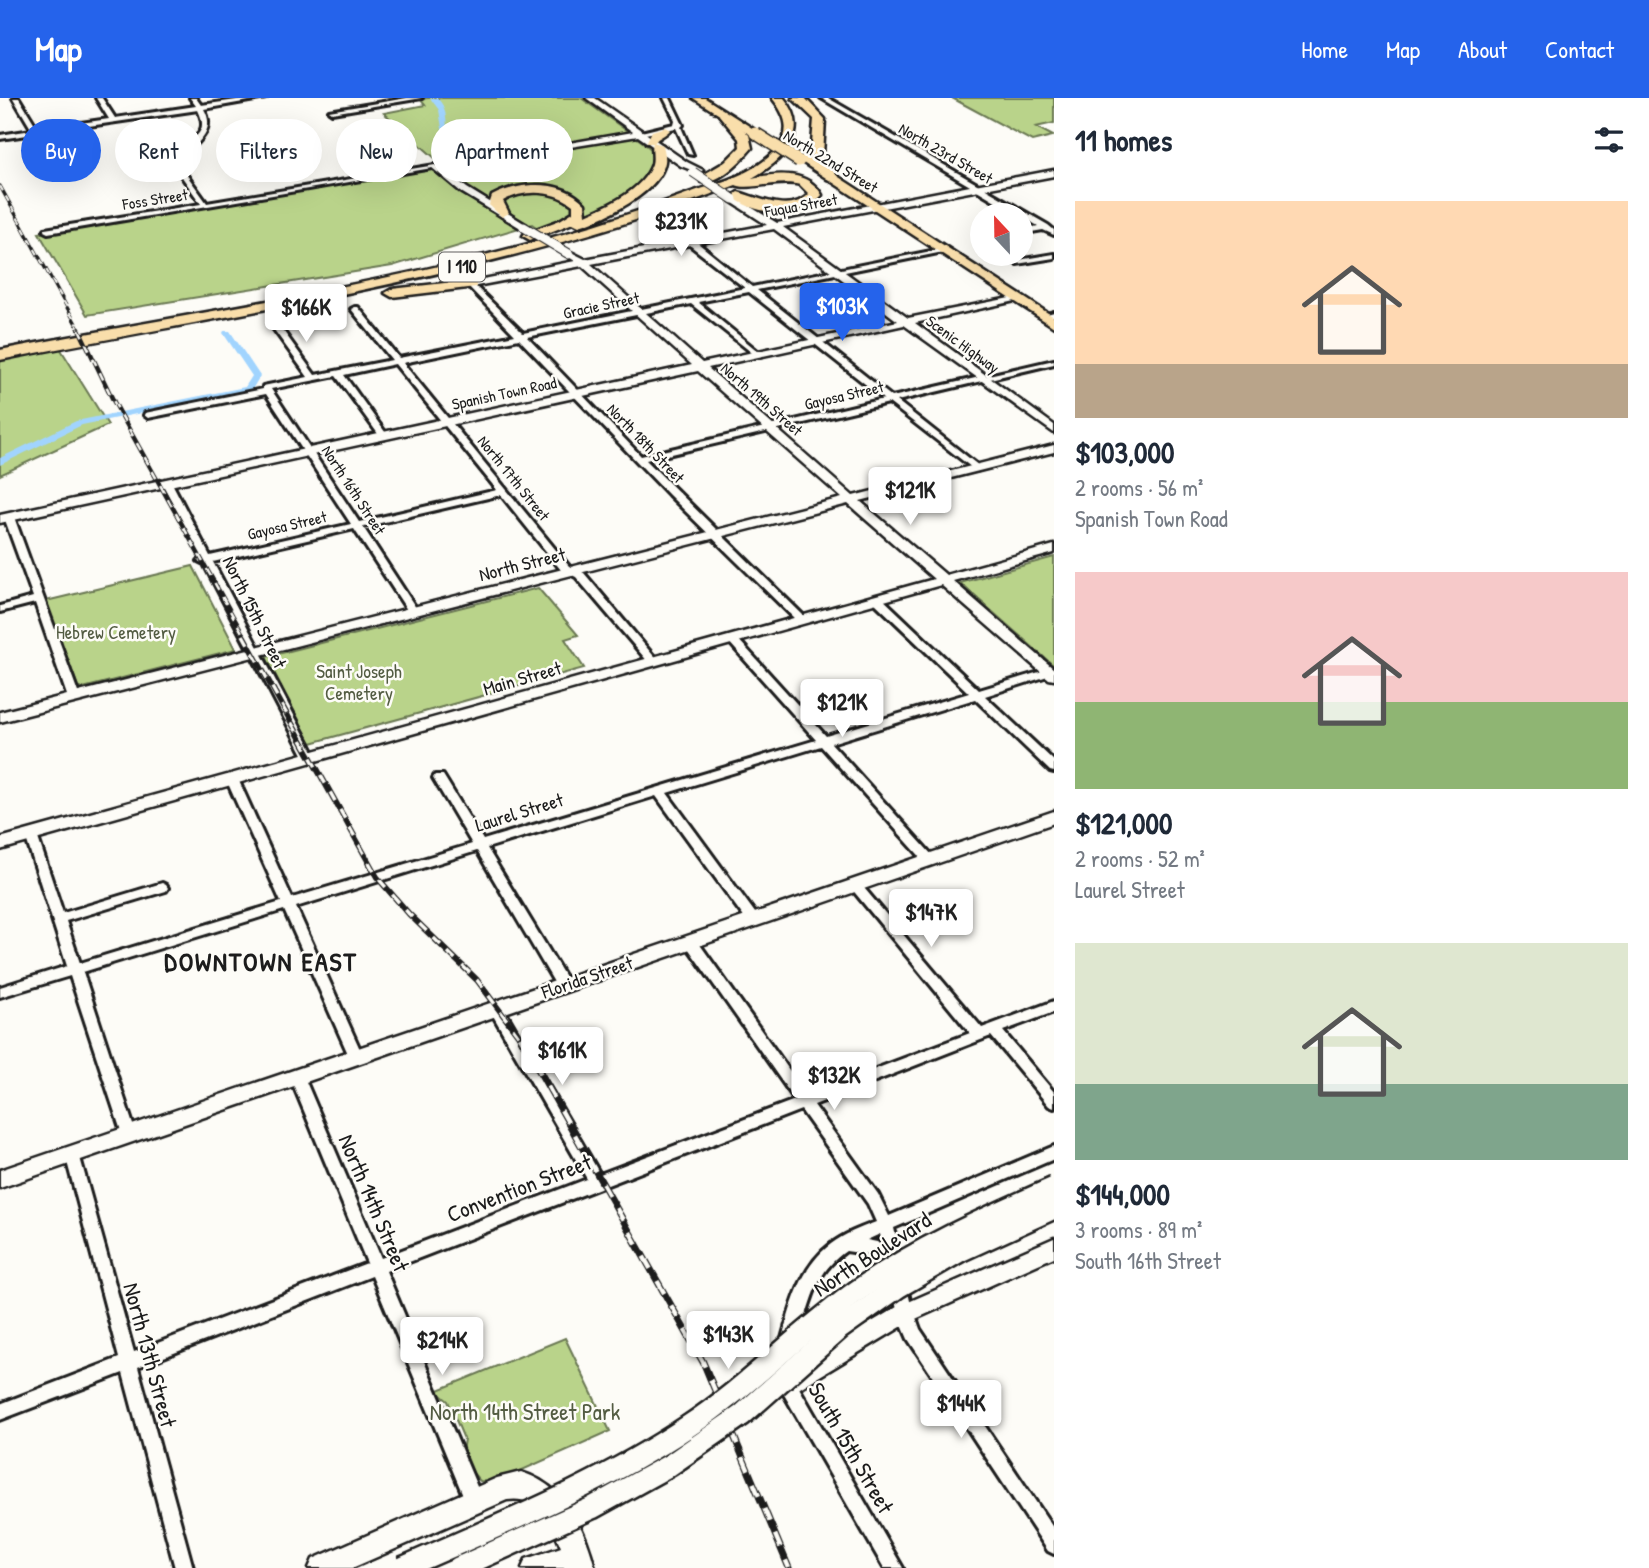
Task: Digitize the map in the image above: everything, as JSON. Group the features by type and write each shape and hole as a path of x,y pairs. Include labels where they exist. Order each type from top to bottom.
{"highway":[{"name":"I 110","path":"0,355 492,260 633,218 738,178 774,158 787,144 792,129 788,111 778,98"},
{"path":"798,98 813,110 821,123 823,133 817,156 831,176"},
{"name":"I 110","path":"0,346 510,248 652,203 734,172 763,153 773,142 778,125 774,111 764,99"},
{"path":"652,203 716,174 743,153 747,144 745,138 725,115"},
{"path":"524,232 590,218 630,197 658,165 654,143"},
{"path":"633,218 764,179 798,181 811,187 816,194 808,203 787,207 735,198"},
{"path":"365,278 524,232 569,222 579,214 581,207 571,197 553,192 508,193 480,200"},
{"path":"502,213 496,200 508,193"},
{"path":"288,300 414,292 471,284"}],"main road":[{"name":"North 22nd Street","path":"698,98 756,132"},
{"name":"North 22nd Street","path":"705,98 1016,298 1051,317"},
{"path":"654,143 656,133 665,130"},
{"name":"North 22nd Street","path":"800,159 831,176 876,207"},
{"name":"Florida Street","path":"0,1179 1054,817"},
{"path":"322,1568 514,1484 529,1485 540,1490 568,1533 582,1568"},
{"path":"535,1568 566,1559 582,1568"}],"street":[{"path":"16,98 28,119"},
{"path":"99,98 113,120"},
{"path":"185,98 197,108"},
{"path":"193,98 205,120 204,135 185,152 178,165 182,176 205,205"},
{"path":"101,122 263,98"},
{"path":"331,111 419,98"},
{"name":"Scenic Highway","path":"590,98 774,225 1054,430"},
{"path":"667,98 691,154"},
{"name":"North 23rd Street","path":"824,98 1054,233"},
{"path":"640,133 671,127 677,122"},
{"path":"640,133 665,130 677,122"},
{"name":"Foss Street","path":"573,144 640,133"},
{"path":"0,137 21,134"},
{"name":"Foss Street","path":"48,231 431,168"},
{"name":"Fuqua Street","path":"471,284 978,187 1051,176"},
{"name":"North 19th Street","path":"455,182 502,213 524,232 583,262 769,429 1051,671"},
{"path":"1033,228 1054,219"},
{"path":"690,241 976,468"},
{"name":"Gracie Street","path":"148,415 313,378 943,250"},
{"path":"1033,259 1054,256"},
{"name":"North 18th Street","path":"471,284 640,459 802,620"},
{"name":"Spanish Town Road","path":"5,518 1016,298"},
{"path":"692,301 756,354"},
{"name":"North 17th Street","path":"355,309 565,568 580,575 653,661"},
{"path":"275,327 313,378"},
{"name":"Gayosa Street","path":"640,459 1054,362"},
{"path":"338,373 384,436"},
{"name":"North 16th Street","path":"267,389 413,611"},
{"name":"North Street","path":"0,717 1054,448"},
{"name":"North 15th Street","path":"167,483 252,652 310,757"},
{"name":"Gayosa Street","path":"205,560 502,492"},
{"path":"5,518 39,599 74,698"},
{"name":"Main Street","path":"0,844 1054,550"},
{"path":"0,609 39,599"},
{"path":"877,599 1054,768"},
{"path":"732,639 929,859"},
{"name":"Laurel Street","path":"0,992 1051,671"},
{"path":"439,778 563,985"},
{"path":"232,779 356,1056"},
{"path":"658,790 753,920"},
{"path":"31,835 129,1135"},
{"path":"855,885 987,1033 1054,1102"},
{"path":"57,919 162,888"},
{"path":"691,942 873,1199 885,1224 904,1314 921,1346 1054,1545"},
{"name":"Convention Street","path":"0,1412 807,1104 1054,1006"},
{"path":"496,1009 597,1183"},
{"name":"North 14th Street","path":"297,1077 474,1501"},
{"name":"North Boulevard","path":"885,1224 1054,1152"},
{"name":"North 13th Street","path":"72,1154 184,1568"},
{"name":"North Boulevard","path":"402,1568 645,1454 720,1404 827,1314 887,1270 960,1229 1054,1188"},
{"name":"North Boulevard","path":"458,1568 592,1508 670,1465 742,1415 839,1329 898,1287 960,1251 1054,1208"},
{"name":"South 15th Street","path":"885,1224 841,1244 822,1259 807,1284 789,1343 784,1376 894,1568"},
{"path":"841,1244 865,1244 883,1255 895,1268"},
{"path":"787,1384 904,1314 1054,1247"}],"green space":[{"path":"581,98 653,151 650,168 641,183 610,205 539,229 532,224 392,266 87,315 39,233 347,182 417,182 417,170 431,168 431,182 573,182 573,119 431,119 431,155 417,142 417,119 391,119 384,113 425,105 420,99"},
{"path":"952,98 1054,98 1054,123 1036,127 1053,136 1032,141"},
{"path":"60,348 108,425 0,475 0,360"},
{"path":"1054,557 1054,666 960,583"},
{"name":"Hebrew Cemetery","path":"193,566 236,649 79,689 46,601"},
{"name":"Saint Joseph Cemetery","path":"538,588 578,635 565,639 584,668 311,743 266,657"},
{"name":"North 14th Street Park","path":"565,1338 610,1431 495,1482 480,1481 471,1471 462,1452 464,1439 448,1401 436,1391"}],"waterway":[{"path":"433,98 443,110 444,119"},
{"path":"0,462 79,423 248,389 256,376 227,333"}],"railway":[{"path":"0,186 80,330"},
{"path":"80,330 114,402 244,636"},
{"path":"243,635 377,877 409,914 477,980 521,1039"},
{"path":"520,1037 703,1362 789,1568"}],"district":[{"name":"DOWNTOWN EAST","path":"261,962"}]}
